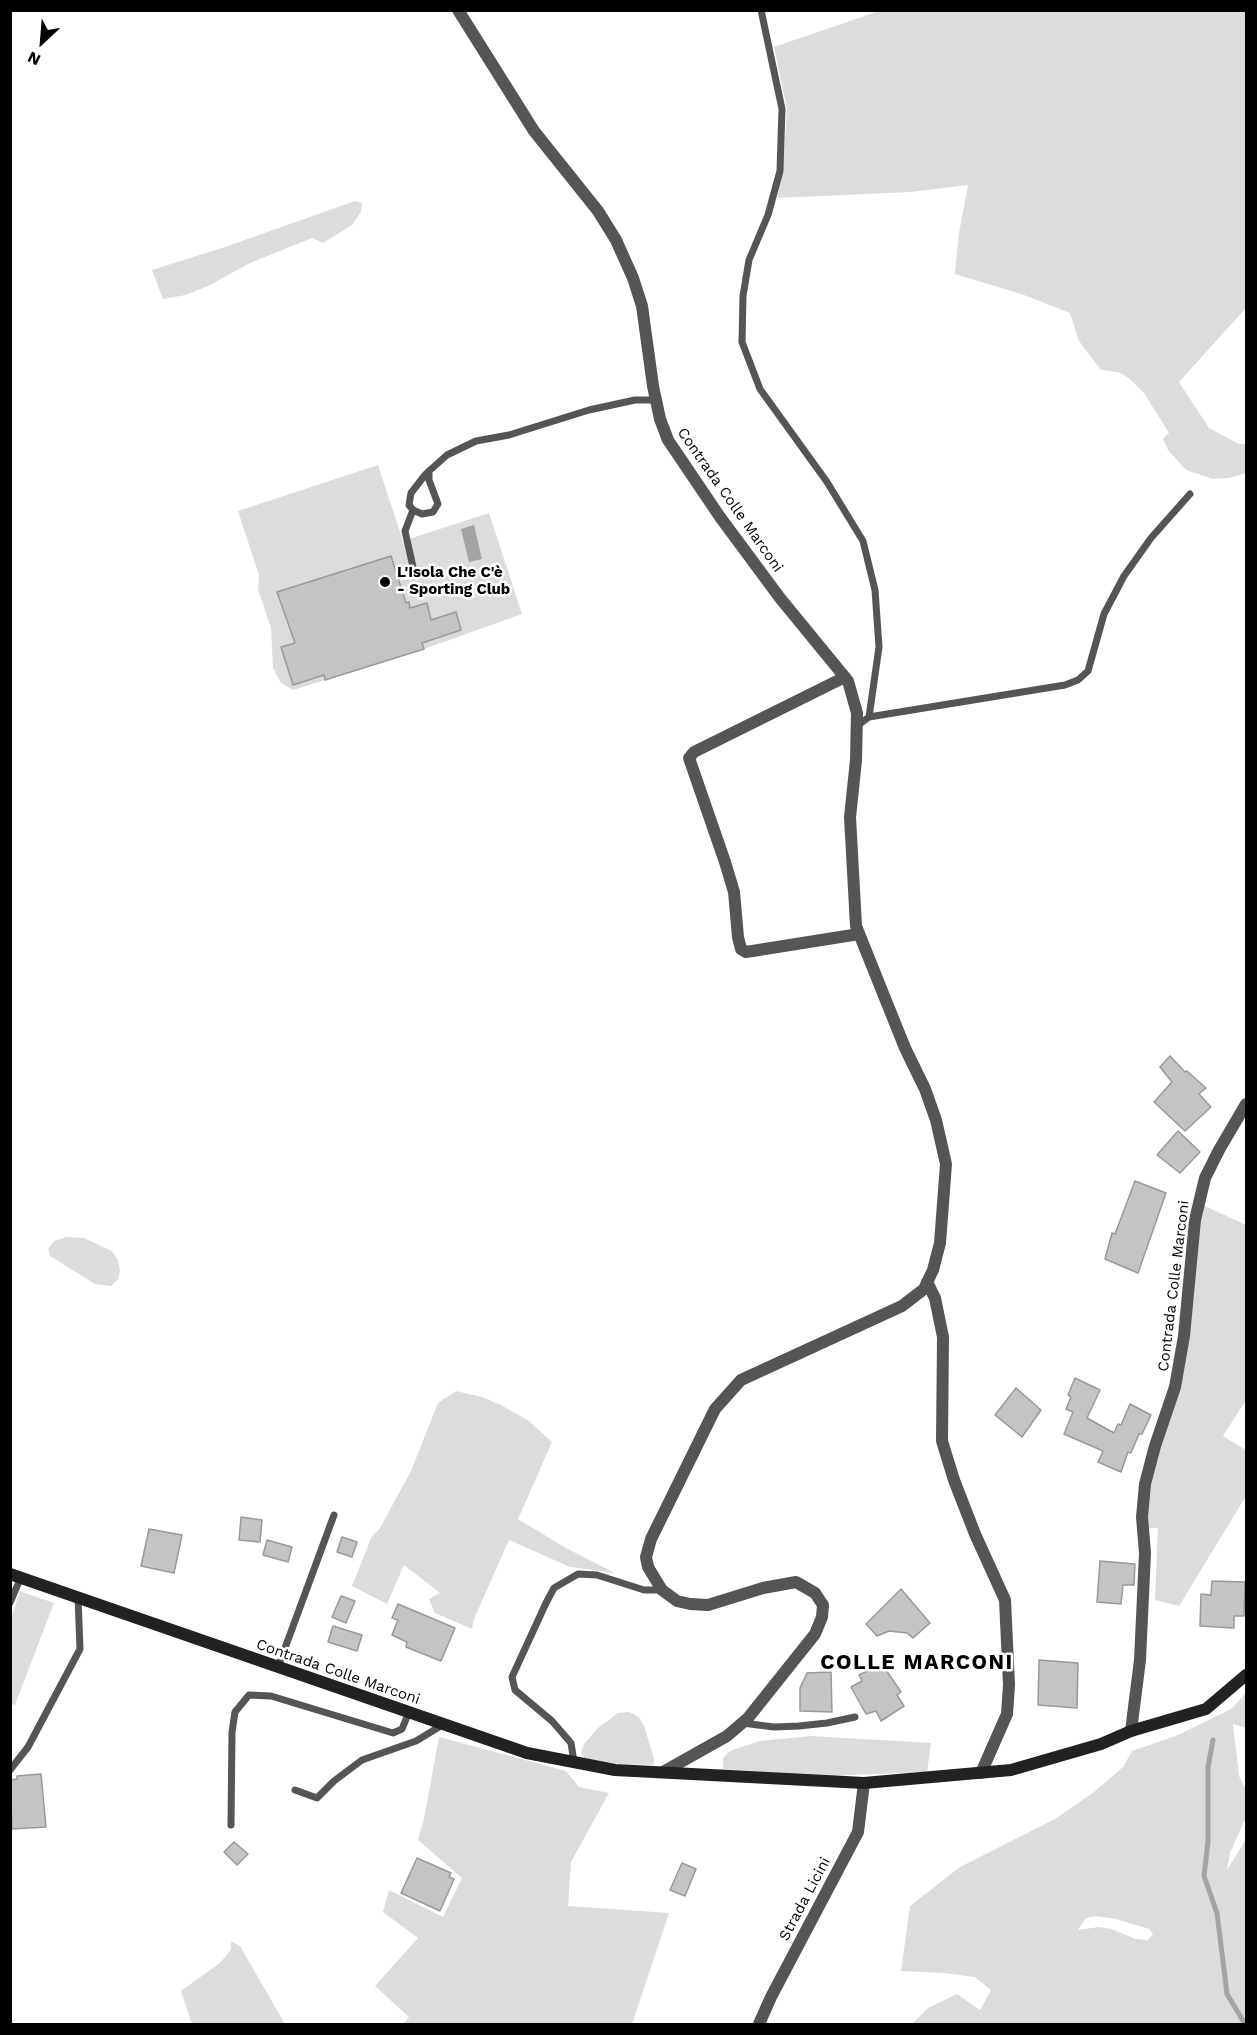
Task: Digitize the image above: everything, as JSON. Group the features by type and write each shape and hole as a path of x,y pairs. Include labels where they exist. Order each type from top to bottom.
{"street":[{"name":"Contrada Colle Marconi","path":"458,10 534,132 598,211 616,240 633,278 642,306 656,400 668,440 720,517 780,598 844,677 853,698 857,713 856,760 850,818 856,926 932,1110 946,1164 940,1243 933,1270 924,1288 902,1305 741,1380 716,1409 651,1539 646,1557 648,1567 662,1590"},
{"path":"844,677 693,752 689,758 734,892 741,949 746,952 859,934"},
{"name":"Contrada Colle Marconi","path":"1131,1731 1140,1660 1145,1553 1142,1517 1145,1484 1175,1387 1184,1336 1195,1220 1205,1178 1246,1104"},
{"path":"927,1282 935,1298 943,1337 942,1441 975,1534 1005,1600 1009,1685 1007,1714 981,1773"},
{"name":"Contrada Colle Marconi","path":"16,1575 527,1753 615,1770 864,1784 1011,1770 1101,1744 1131,1731 1206,1710 1246,1675"},
{"path":"662,1590 677,1601 708,1605 763,1588 796,1582 815,1593 823,1605 822,1617 815,1634 742,1723 727,1736 663,1772"},
{"name":"Strada Licini","path":"759,2025 771,1997 858,1832 864,1784"}],"lane":[{"path":"761,10 782,109 780,171 768,215 749,260 742,296 742,342 760,389 827,483 863,541 875,590 879,647 870,717"},
{"path":"429,471 429,480 438,504 436,509 427,514 413,510 409,505 411,494 429,471 447,455 476,441 509,435 589,410 634,400 656,400"},
{"path":"856,726 870,717 1065,685 1078,680 1088,671 1104,614 1124,576 1151,538 1190,494"},
{"path":"413,510 405,531 413,567"},
{"path":"278,1667 334,1515"},
{"path":"574,1762 571,1743 552,1721 515,1690 512,1677 546,1603 554,1588 578,1574 597,1575 644,1590 662,1590"},
{"path":"10,1603 16,1575"},
{"path":"10,1770 38,1729 80,1649 78,1597"},
{"path":"231,1825 232,1732 235,1712 249,1695 271,1696 393,1733 402,1729 409,1712"},
{"path":"742,1723 774,1727 827,1723 855,1717"},
{"path":"295,1790 317,1798 334,1781 362,1760 416,1741 444,1724"}],"shaded area":[{"path":"879,11 1246,11 1246,308 1179,382 1209,428 1239,444 1246,444 1246,473 1229,478 1213,479 1186,470 1168,450 1163,439 1169,433 1144,393 1129,378 1118,372 1101,370 1079,341 1070,313 1024,295 955,274 959,233 968,185 911,192 777,198 783,171 787,109 774,47"},
{"path":"355,201 362,203 361,212 352,225 323,243 312,238 250,263 186,295 163,299 152,270"},
{"name":"L'Isola Che C'è - Sporting Club","path":"378,465 403,541 489,513 522,614 424,649 293,690 281,683 273,668 271,628 258,589 259,575 238,511"},
{"path":"474,525 482,559 469,562 461,529"},
{"path":"1203,1205 1246,1225 1246,1400 1223,1436 1246,1450 1246,1496 1179,1606 1155,1600 1158,1528 1145,1528 1144,1504 1177,1387"},
{"path":"66,1237 84,1238 112,1251 118,1260 120,1270 118,1279 111,1286 95,1284 50,1256 48,1249 54,1241"},
{"path":"456,1391 482,1397 501,1405 529,1421 552,1442 518,1519 566,1548 615,1573 570,1567 509,1540 474,1619 472,1629 435,1613 429,1599 440,1593 404,1565 387,1604 352,1586 371,1538 380,1528 411,1471 438,1403"},
{"path":"20,1591 54,1603 15,1705 11,1704 11,1618"},
{"path":"1246,1693 1246,1728 1233,1724 1239,1776 1246,1790 1246,1817 1230,1853 1227,1870 1246,1839 1246,2024 912,2024 928,2008 957,1994 980,2010 991,1990 975,1977 901,1971 910,1906 960,1867 1055,1819 1094,1792 1123,1767 1132,1751 1178,1735 1231,1709","holes":["1095,1916 1116,1919 1149,1929 1153,1934 1148,1940 1136,1939 1099,1927 1078,1930 1086,1918"]},
{"path":"629,1712 639,1717 644,1726 654,1765 620,1764 584,1758 581,1753 584,1744 599,1727 618,1713"},
{"path":"811,1736 931,1743 927,1772 825,1776 723,1769 723,1758 730,1751 760,1741"},
{"path":"439,1737 566,1771 579,1787 609,1793 571,1862 568,1906 669,1913 632,2024 403,2024 409,2017 375,1986 418,1938 383,1912 389,1890 443,1917 462,1878 418,1840"},
{"path":"231,1941 240,1946 285,2024 192,2024 181,1991 220,1963 231,1950"}],"building":[{"path":"391,556 406,603 409,602 410,608 427,603 431,620 456,612 461,630 422,643 424,649 325,680 324,675 293,685 281,647 295,643 277,592"},
{"path":"1170,1056 1185,1072 1187,1071 1206,1088 1199,1094 1211,1107 1185,1131 1154,1102 1172,1082 1160,1067"},
{"path":"1178,1131 1200,1152 1180,1173 1157,1155"},
{"path":"1135,1181 1166,1193 1138,1273 1105,1259 1112,1233 1115,1234"},
{"path":"1075,1378 1100,1390 1087,1418 1114,1433 1118,1424 1121,1425 1130,1404 1151,1415 1131,1453 1128,1452 1121,1472 1098,1462 1103,1451 1064,1434 1073,1412 1066,1409 1071,1397 1068,1395"},
{"path":"1016,1388 1041,1410 1022,1437 995,1415"},
{"path":"241,1517 262,1520 260,1542 239,1540"},
{"path":"149,1529 182,1535 174,1573 141,1566"},
{"path":"342,1537 357,1542 352,1557 337,1552"},
{"path":"267,1540 292,1547 288,1562 263,1555"},
{"path":"1100,1561 1135,1564 1134,1585 1123,1585 1121,1604 1097,1602"},
{"path":"1212,1581 1245,1582 1244,1616 1234,1616 1234,1628 1200,1626 1201,1594 1211,1595"},
{"path":"901,1589 930,1623 913,1638 907,1633 889,1631 877,1636 866,1624"},
{"path":"341,1596 355,1601 346,1623 332,1617"},
{"path":"398,1604 455,1628 441,1661 406,1647 407,1642 392,1635 398,1620 392,1618"},
{"path":"333,1626 362,1635 357,1651 328,1642"},
{"path":"1039,1660 1078,1663 1077,1708 1038,1705"},
{"path":"882,1664 901,1692 897,1695 904,1706 881,1721 876,1711 866,1714 851,1687 862,1681 859,1675"},
{"path":"831,1672 832,1712 800,1711 800,1688 807,1673"},
{"path":"41,1774 46,1827 12,1829 10,1780 17,1779 17,1776"},
{"path":"234,1842 248,1854 237,1865 224,1852"},
{"path":"417,1858 451,1873 449,1877 454,1879 440,1911 401,1893"},
{"path":"682,1863 696,1869 685,1896 670,1890"}],"waterway":[{"path":"1213,1740 1208,1767 1208,1842 1204,1876 1217,1913 1227,1994 1245,2024"}],"place":[{"name":"L'Isola Che C'è - Sporting Club","path":"385,582"}],"district":[{"name":"COLLE MARCONI","path":"917,1663"}]}
